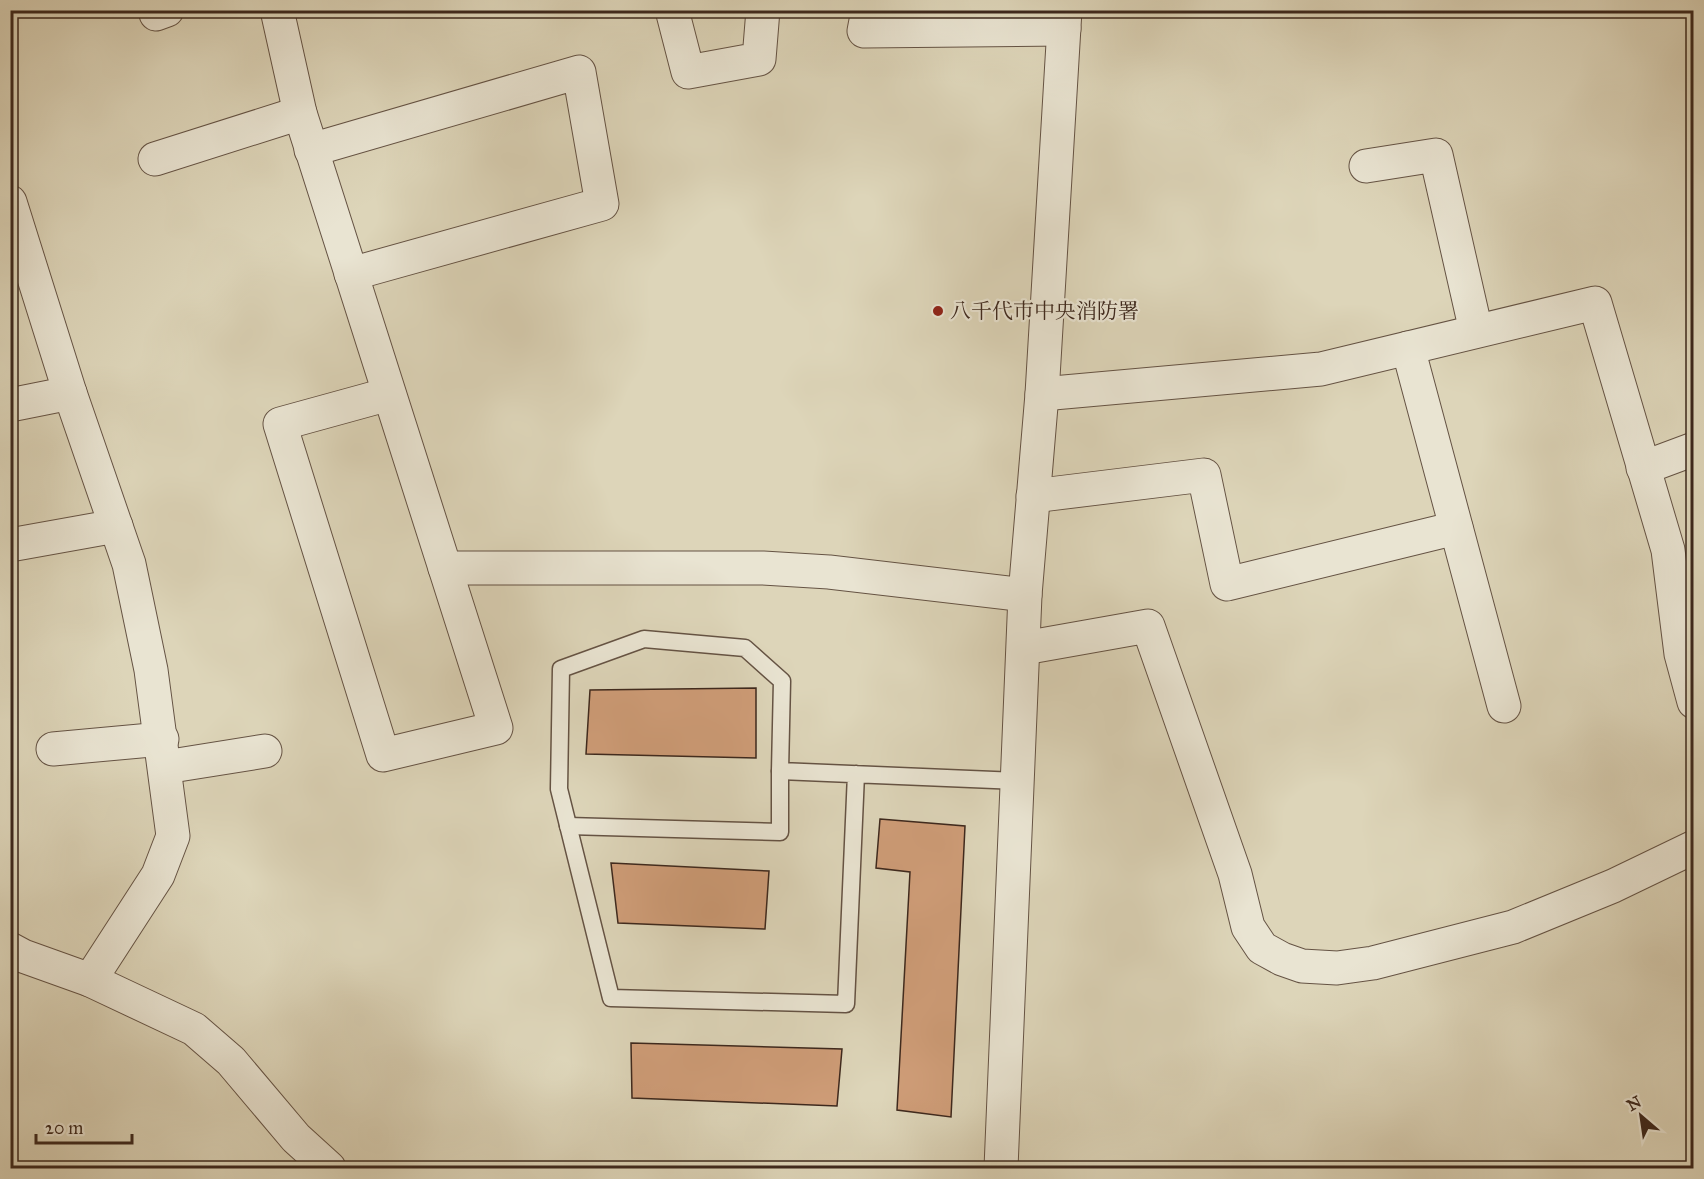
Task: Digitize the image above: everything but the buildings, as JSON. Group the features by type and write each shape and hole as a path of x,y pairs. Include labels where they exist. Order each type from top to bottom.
{"street":[{"path":"155,10 156,14 167,10"},
{"path":"278,10 300,113 311,150 496,728 383,755 280,424 389,394"},
{"path":"672,10 688,72 759,59 762,10"},
{"path":"868,10 864,32 1065,20 1042,394 1024,595 1024,648 1001,1168"},
{"path":"311,150 579,72 602,204 351,274"},
{"path":"155,159 300,113"},
{"path":"1366,166 1436,155 1476,331"},
{"path":"10,202 70,393 129,564 151,670 164,753 173,836 158,875 90,980"},
{"path":"1042,394 1321,369 1595,303 1668,550 1681,654 1694,702"},
{"path":"1408,348 1503,706"},
{"path":"10,405 70,393"},
{"path":"1643,468 1694,449"},
{"path":"1033,496 1204,475 1227,584 1456,528"},
{"path":"10,545 116,526"},
{"path":"445,568 763,568 829,572 1024,595"},
{"path":"1024,648 1148,626 1235,874 1248,927 1262,948 1282,959 1302,966 1337,968 1373,963 1512,927 1613,886 1694,847"},
{"path":"53,749 164,753 265,751"},
{"path":"10,949 23,956 90,980 194,1029 231,1061 296,1138 329,1168"}],"lane":[{"path":"568,826 780,832 782,681 745,648 644,639 561,669 559,789 568,826 611,998 846,1004 856,774"},
{"path":"780,771 1018,781"}],"place":[{"name":"八千代市中央消防署","path":"938,311"}]}
